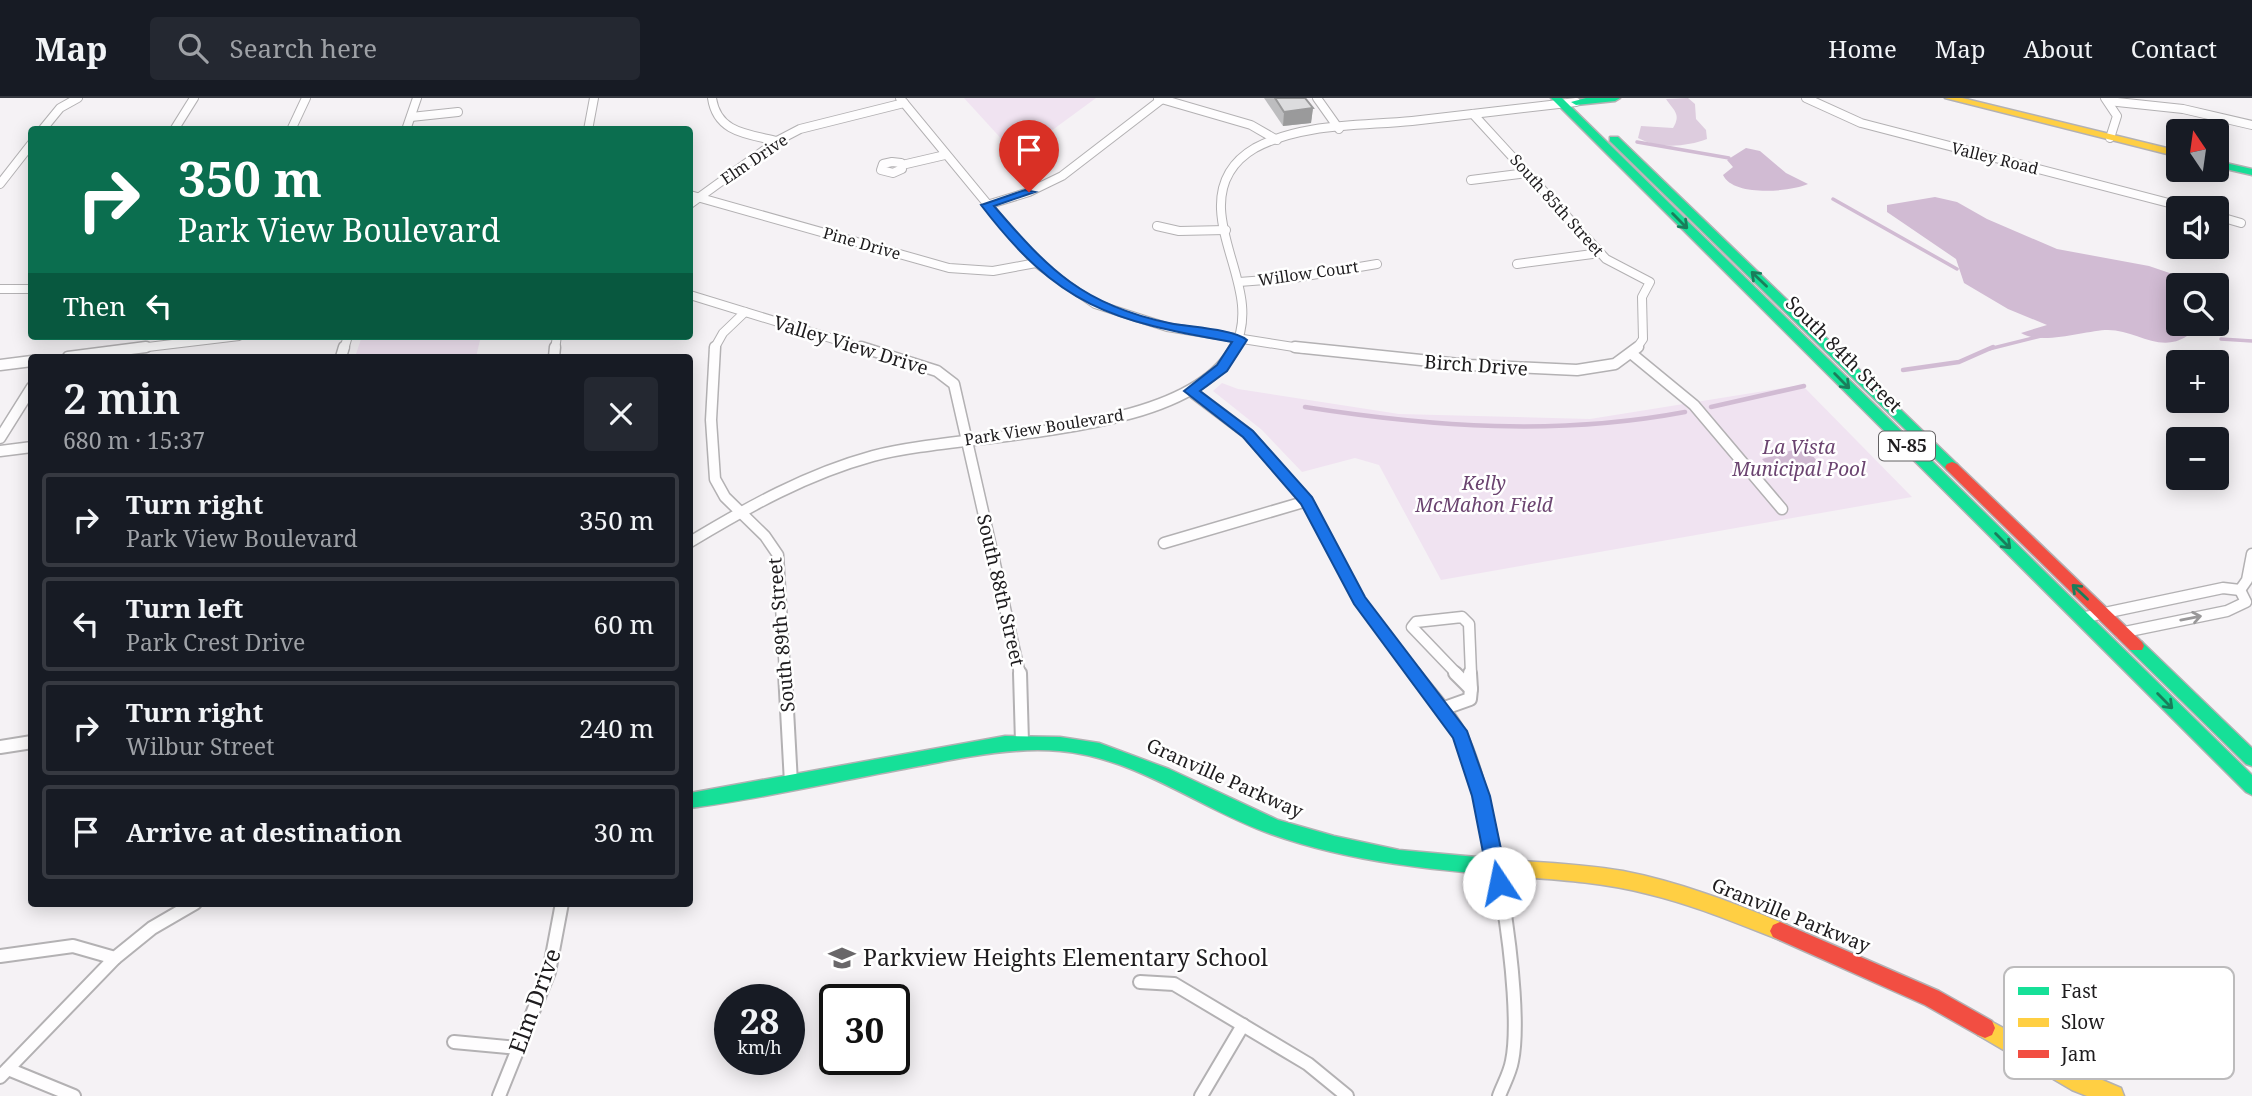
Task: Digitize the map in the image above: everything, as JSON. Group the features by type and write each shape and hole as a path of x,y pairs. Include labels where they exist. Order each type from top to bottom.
{"main road":[{"path":"1567,100 1615,98"},
{"path":"1950,98 2166,151"},
{"name":"South 84th Street","path":"1567,100 2252,758"},
{"name":"South 84th Street","path":"1567,100 2252,787"},
{"path":"2230,167 2252,172"},
{"name":"Granville Parkway","path":"693,800 974,748 1023,742 1070,745 1123,757 1274,827 1334,844 1399,858 1602,876 1673,893 1748,917 1932,998 2004,1039"},
{"name":"Granville Parkway","path":"2075,1079 2113,1096"}],"street":[{"path":"45,126 60,108 78,98"},
{"path":"176,126 194,98"},
{"path":"293,126 306,98"},
{"path":"408,126 418,98"},
{"path":"590,126 594,98"},
{"path":"712,98 713,112 721,125 777,141"},
{"path":"1317,98 1339,129"},
{"path":"1513,98 1523,108"},
{"name":"Valley Road","path":"1805,98 1861,123 2166,202"},
{"path":"987,205 1029,192 1062,176 1160,99 1251,125 1278,140"},
{"path":"1240,340 1244,323 1239,282 1220,195 1224,178 1242,157 1278,140 1339,129 1523,108 1567,100"},
{"path":"2106,100 2117,116 2110,138"},
{"path":"2106,100 2183,110 2252,125"},
{"name":"Elm Drive","path":"694,196 777,141 818,123 902,101"},
{"name":"Birch Drive","path":"902,101 1036,263 1095,303 1125,315 1167,327 1240,340 1382,358 1530,369 1598,368 1619,362 1632,354"},
{"path":"411,117 458,112"},
{"name":"South 85th Street","path":"1473,114 1600,253 1615,266 1650,282 1642,296 1643,339 1632,354"},
{"path":"0,184 28,148"},
{"path":"902,165 945,155"},
{"path":"1471,180 1527,173"},
{"name":"Pine Drive","path":"694,196 949,268 993,271 1036,263"},
{"path":"2229,220 2241,223"},
{"path":"1157,226 1178,232 1226,230"},
{"path":"1517,264 1600,253"},
{"name":"Willow Court","path":"1239,282 1294,278 1377,264"},
{"path":"0,289 28,289"},
{"name":"Valley View Drive","path":"693,296 942,373 957,389 968,439"},
{"name":"South 89th Street","path":"745,312 718,341 712,364 712,474 721,492 766,534 779,563 791,783"},
{"path":"92,354 206,340"},
{"name":"Park View Boulevard","path":"693,540 740,511 804,479 858,460 968,439 1105,419 1153,406 1191,391 1222,368 1240,340"},
{"path":"1632,354 1660,372 1682,393 1782,509"},
{"path":"0,365 28,362"},
{"path":"1191,391 1248,434 1307,501 1359,600 1461,736 1481,796 1496,865 1515,1004 1511,1061 1499,1096"},
{"path":"0,438 28,393"},
{"name":"South 88th Street","path":"968,439 1020,669 1023,742"},
{"path":"0,451 28,448"},
{"path":"1164,542 1213,530 1268,509 1307,501"},
{"path":"2240,590 2247,580 2252,554"},
{"path":"2081,618 2223,588 2240,590"},
{"path":"2100,637 2227,611 2246,602 2240,590"},
{"path":"1442,709 1470,699 1471,689 1472,670 1467,620 1462,617 1444,617 1416,622 1412,627 1471,689"},
{"path":"0,747 28,743"},
{"path":"74,1096 4,1073 115,957 152,928 188,907"},
{"name":"Elm Drive","path":"499,1096 549,972 561,907"},
{"path":"0,956 68,944 93,947 115,957"},
{"path":"1140,982 1174,984 1308,1064 1348,1096"},
{"path":"1201,1096 1244,1025"},
{"path":"454,1042 519,1048"},
{"name":"Granville Parkway","path":"2080,1082 2090,1096"}],"green space":[{"path":"964,98 1096,98 1017,156"},
{"path":"361,340 480,340 477,354 356,354"},
{"name":"Kelly McMahon Field","path":"1222,383 1238,389 1399,414 1590,419 1802,385 1912,497 1441,580 1379,465 1355,458 1302,472 1262,430 1213,391"}],"shaded area":[{"path":"1688,98 1695,104 1696,119 1706,130 1707,139 1672,146 1654,144 1638,138 1641,126 1673,128 1677,116 1666,99"},
{"path":"1746,148 1760,151 1786,173 1808,184 1762,191 1738,187 1729,182 1723,175 1733,167 1727,160"},
{"path":"1935,197 1957,202 1987,219 2057,249 2149,266 2170,273 2166,273 2166,336 2187,336 2167,343 2108,330 2052,338 2030,337 2021,333 2047,325 2008,309 1964,283 1956,259 1887,212 1887,205"},
{"path":"1793,450 1810,453 1818,462 1811,468 1773,471 1762,459"}],"building":[{"path":"1275,98 1305,98 1313,108 1284,112"}],"waterway":[{"path":"1637,142 1729,158"},
{"path":"1833,199 1957,269"},
{"path":"1989,349 2041,336"},
{"path":"2221,339 2252,341"},
{"path":"1903,370 1959,362 1993,347"},
{"path":"1711,407 1804,386"},
{"path":"1305,407 1400,420 1495,426 1590,424 1685,412"}],"traffic: fast":[{"path":"1556,98 2252,787"},
{"path":"1576,102 1615,98"},
{"path":"1614,139 1952,467"},
{"path":"2230,167 2252,172"},
{"path":"2136,646 2252,759"},
{"path":"693,800 1005,743 1060,744 1099,750 1163,774 1274,827 1334,844 1399,858 1521,869"}],"traffic: slow":[{"path":"1950,98 2166,151"},
{"path":"1521,869 1591,875 1647,885 1715,905 1780,931"},
{"path":"1985,1028 2004,1039"},
{"path":"2075,1079 2113,1096"}],"traffic: jam":[{"path":"1952,467 2136,646"},
{"path":"1780,931 1932,998 1985,1028"}],"place":[{"name":"Parkview Heights Elementary School","path":"842,958"}],"route":[{"path":"1029,192 987,205 1036,263 1065,285 1095,303 1125,315 1167,327 1240,340 1222,368 1191,391 1248,434 1307,501 1359,600 1406,659 1461,736 1481,796 1499,883"}],"park label":[{"name":"La Vista Municipal Pool","path":"1799,458"}]}
